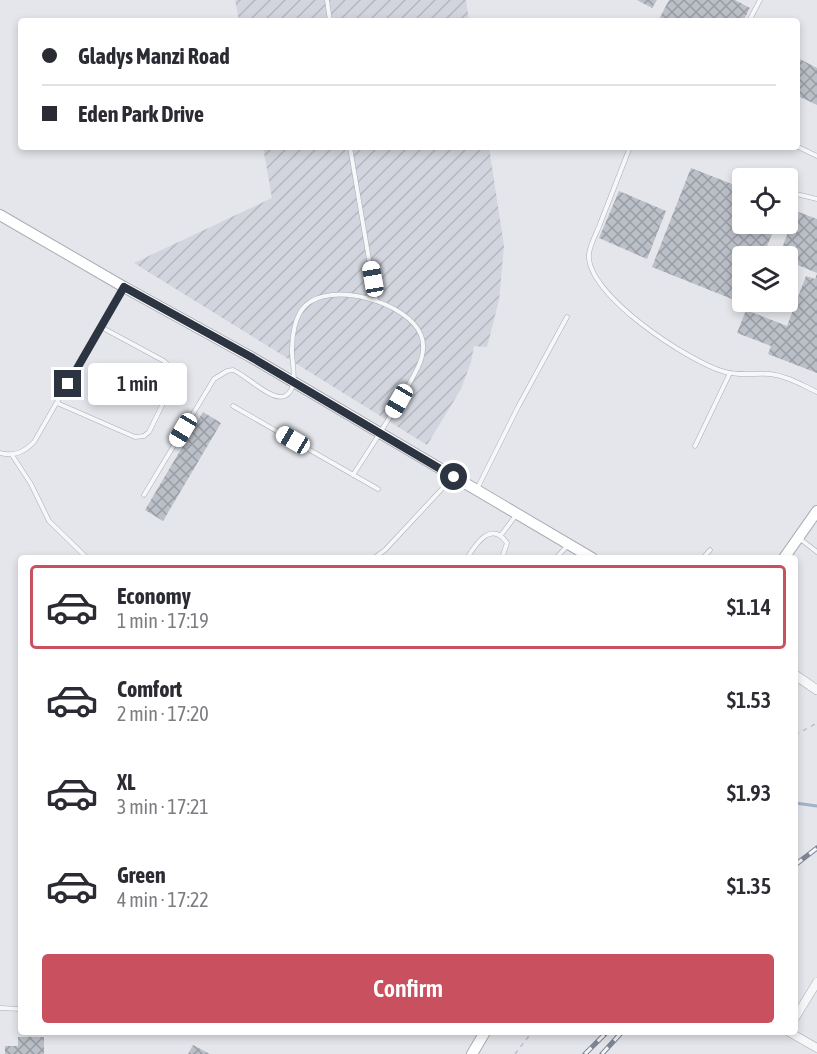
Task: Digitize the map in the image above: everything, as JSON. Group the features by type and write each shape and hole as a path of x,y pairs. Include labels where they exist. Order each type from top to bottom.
{"main road":[{"path":"0,215 294,381 587,555"},
{"path":"786,555 817,511"},
{"path":"472,1054 483,1035"}],"street":[{"path":"798,677 817,690"},
{"path":"798,1013 817,982"},
{"path":"794,1035 817,1048"}],"lane":[{"path":"327,0 330,18"},
{"path":"751,18 760,0"},
{"path":"800,149 817,156"},
{"path":"351,150 376,301"},
{"path":"629,150 589,252 592,272 602,287 656,334 706,365 730,373 772,374 817,392"},
{"path":"798,194 817,199"},
{"path":"0,453 11,454 25,451 34,442 124,287"},
{"path":"144,495 214,380 221,374 227,371 239,372 266,391 280,397 288,394 294,381 292,339 298,316 303,308 315,299 335,296 361,296 401,311 413,323 422,338 424,351 422,360 381,433 353,475"},
{"path":"476,490 567,317"},
{"path":"57,403 135,438 149,432 173,383 170,368 164,361 101,327"},
{"path":"695,446 730,373"},
{"path":"233,406 378,489"},
{"path":"11,454 31,484 49,521 84,555"},
{"path":"378,555 454,477"},
{"path":"501,536 517,514"},
{"path":"469,555 490,533 501,536 507,544 503,555"},
{"path":"798,538 817,552"},
{"path":"559,555 569,544"},
{"path":"706,555 710,550"},
{"path":"0,1008 18,1009"}],"path":[{"path":"798,733 817,723"},
{"path":"515,1054 530,1035"}],"shaded area":[{"path":"235,0 466,0 469,18 238,18"},
{"path":"264,150 489,150 504,246 499,300 487,347 474,346 461,389 427,445 134,263 272,198"}],"building":[{"path":"637,0 657,0 652,8"},
{"path":"669,0 735,0 750,8 745,18 660,18"},
{"path":"800,59 817,68 817,105 800,97"},
{"path":"691,168 732,184 732,234 772,234 767,246 732,246 732,299 652,267"},
{"path":"619,191 666,211 647,259 599,238"},
{"path":"798,212 817,219 817,273 798,265 798,246 783,246 787,234 798,234"},
{"path":"817,274 817,373 768,354 771,346 737,333 745,312 751,312 787,326 792,312 798,312 798,297 806,276 815,279"},
{"path":"203,412 221,423 163,521 145,510"},
{"path":"18,1037 44,1037 44,1054 5,1054 5,1046 18,1046"},
{"path":"193,1045 210,1054 188,1054"}],"waterway":[{"path":"798,803 817,806"}],"railway":[{"path":"798,863 817,848"},
{"path":"585,1054 604,1035"},
{"path":"602,1054 619,1035"}],"route":[{"path":"68,384 124,287 251,357 454,477"}]}
